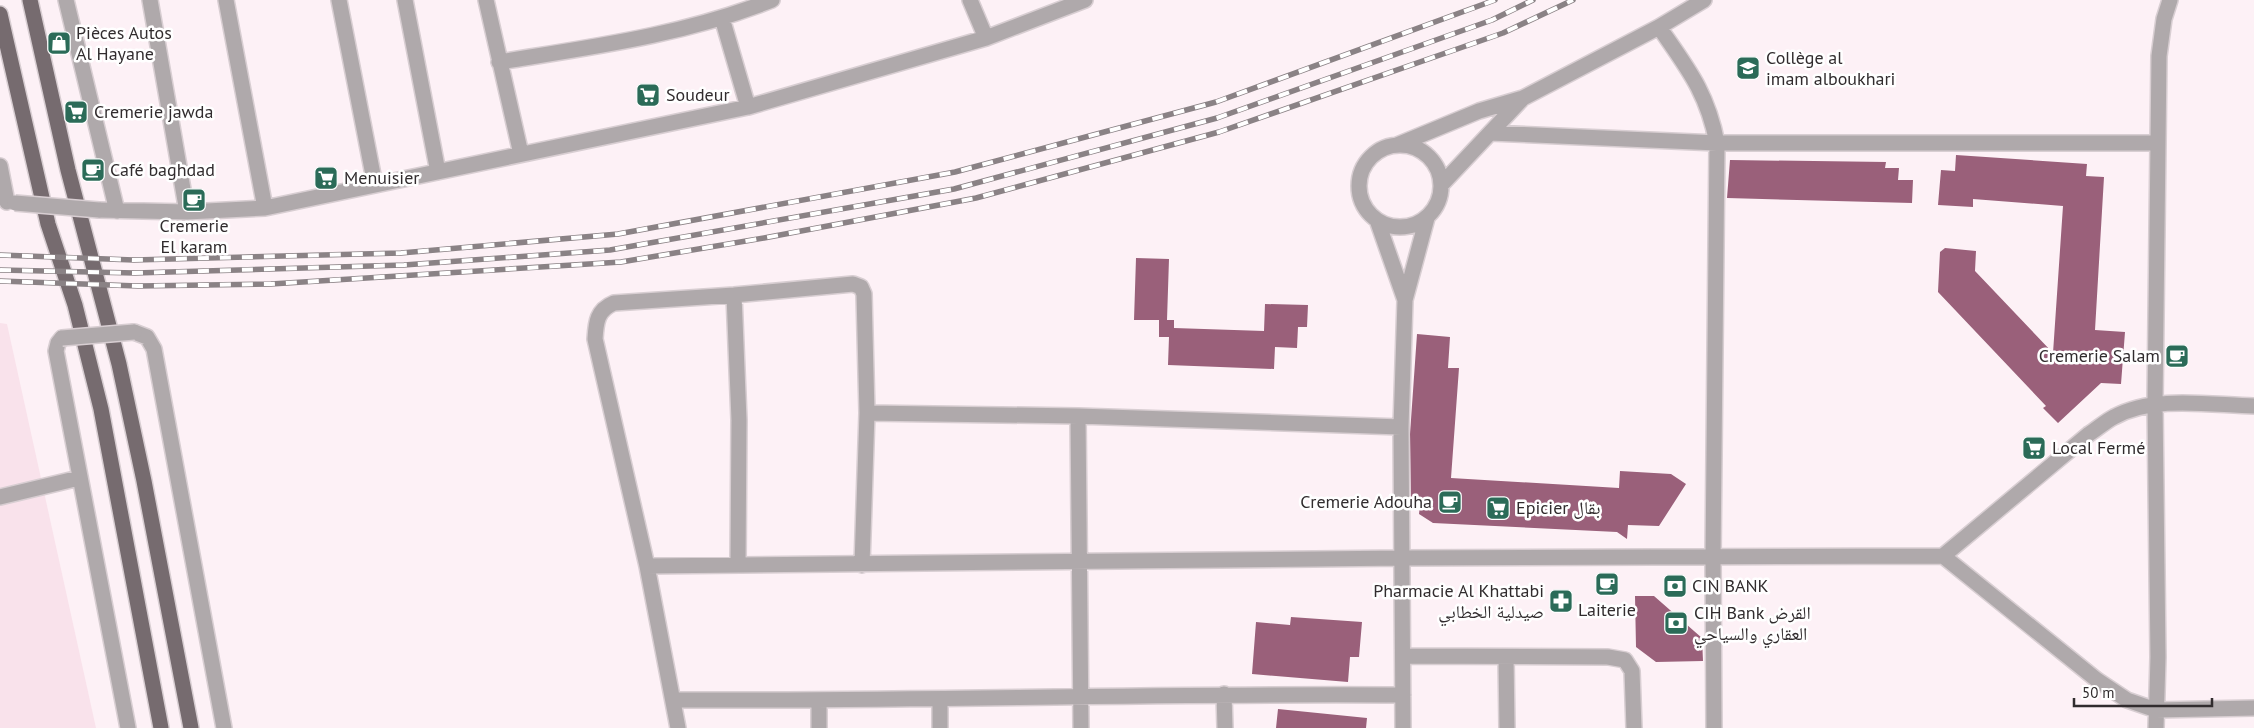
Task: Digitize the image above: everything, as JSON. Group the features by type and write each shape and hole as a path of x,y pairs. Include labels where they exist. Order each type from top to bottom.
{"main road":[{"path":"30,0 68,170 119,364 144,481 191,728"},
{"path":"0,14 48,224 75,305 101,409 162,728"}],"street":[{"path":"66,0 117,211"},
{"path":"150,0 187,212"},
{"path":"226,0 265,208"},
{"path":"339,0 375,185"},
{"path":"405,0 438,172"},
{"path":"486,0 521,154"},
{"path":"499,62 644,38 722,18 772,0"},
{"path":"970,0 986,38"},
{"path":"0,166 7,202 117,211 187,212 265,208 748,107 986,38 1085,0"},
{"path":"1427,218 1412,226 1401,227 1385,224 1367,211 1361,198 1360,175 1372,156 1384,148 1397,145 1479,111 1523,98 1659,27 1704,0"},
{"path":"2156,728 2158,657 2155,403 2159,56 2164,19 2170,0"},
{"path":"722,18 748,107"},
{"path":"1659,27 1703,94 1712,118 1718,144 1713,559 1714,728"},
{"path":"1442,184 1523,98"},
{"path":"1490,133 1718,144 2158,143"},
{"path":"1397,145 1415,147 1431,158 1438,169 1442,184 1439,200 1427,218 1405,300 1401,428 1403,558 1402,728"},
{"path":"1377,220 1405,300"},
{"path":"678,728 647,566 595,339 599,315 605,307 614,303 734,295 853,284 861,287 864,294 867,413 862,564"},
{"path":"734,295 739,420 738,564"},
{"path":"128,728 56,351 58,343 62,338 134,332 146,337 154,349 224,728"},
{"path":"647,566 1403,558 1713,559 1943,556 2089,434 2114,417 2155,403 2254,406"},
{"path":"867,413 1078,416 1401,428"},
{"path":"1078,416 1081,728"},
{"path":"0,497 79,478"},
{"path":"1943,556 2114,692 2141,706 2156,710 2254,708"},
{"path":"1403,656 1608,657 1625,660 1632,671 1634,728"},
{"path":"1506,657 1507,728"},
{"path":"673,700 940,699 1224,694 1403,695"},
{"path":"1224,694 1225,728"},
{"path":"940,699 940,728"},
{"path":"819,700 819,728"}],"shaded area":[{"path":"0,323 7,324 96,728 0,728"}],"building":[{"path":"1956,155 2087,164 2086,176 2104,177 2095,330 2125,332 2121,384 2101,383 2058,423 2043,408 2046,406 1938,292 1940,252 1945,248 1976,251 1975,271 2053,353 2063,206 1973,199 1973,207 1938,205 1941,170 1955,171"},
{"path":"1730,160 1886,162 1885,168 1899,168 1898,180 1913,180 1912,203 1727,198"},
{"path":"1136,258 1169,259 1167,320 1174,320 1174,328 1264,331 1265,304 1308,305 1307,327 1298,327 1297,348 1275,347 1274,369 1168,365 1169,337 1159,337 1159,320 1134,320"},
{"path":"1417,334 1450,337 1448,368 1459,368 1451,478 1619,488 1620,471 1671,474 1686,484 1659,526 1628,525 1627,539 1617,532 1433,523 1419,514 1420,505 1411,504 1410,434"},
{"path":"1635,596 1654,596 1702,638 1703,661 1656,662 1636,647"},
{"path":"1291,617 1362,622 1359,657 1350,657 1348,682 1252,674 1256,622 1290,625"},
{"path":"1278,709 1367,718 1366,728 1276,728"}],"railway":[{"path":"0,255 134,260 401,253 618,234 955,172 1216,102 1495,0"},
{"path":"0,270 135,273 404,265 610,250 954,189 1217,118 1492,20 1533,0"},
{"path":"0,281 138,286 271,284 621,262 764,238 976,198 1219,132 1503,33 1573,0"}],"place":[{"name":"Pièces Autos Al Hayane","path":"59,43"},
{"name":"Collège al imam alboukhari","path":"1748,68"},
{"name":"Soudeur","path":"648,95"},
{"name":"Cremerie jawda","path":"76,112"},
{"name":"Café baghdad","path":"93,170"},
{"name":"Menuisier","path":"326,178"},
{"name":"Cremerie El karam","path":"194,200"},
{"name":"Cremerie Salam","path":"2177,356"},
{"name":"Local Fermé","path":"2034,448"},
{"name":"Cremerie Adouha","path":"1450,502"},
{"name":"Epicier بقال","path":"1498,508"},
{"name":"Laiterie","path":"1607,584"},
{"name":"CIN BANK","path":"1675,586"},
{"name":"Pharmacie Al Khattabi صيدلية الخطابي","path":"1561,601"},
{"name":"CIH Bank القرض العقاري والسياحي","path":"1676,623"}]}
